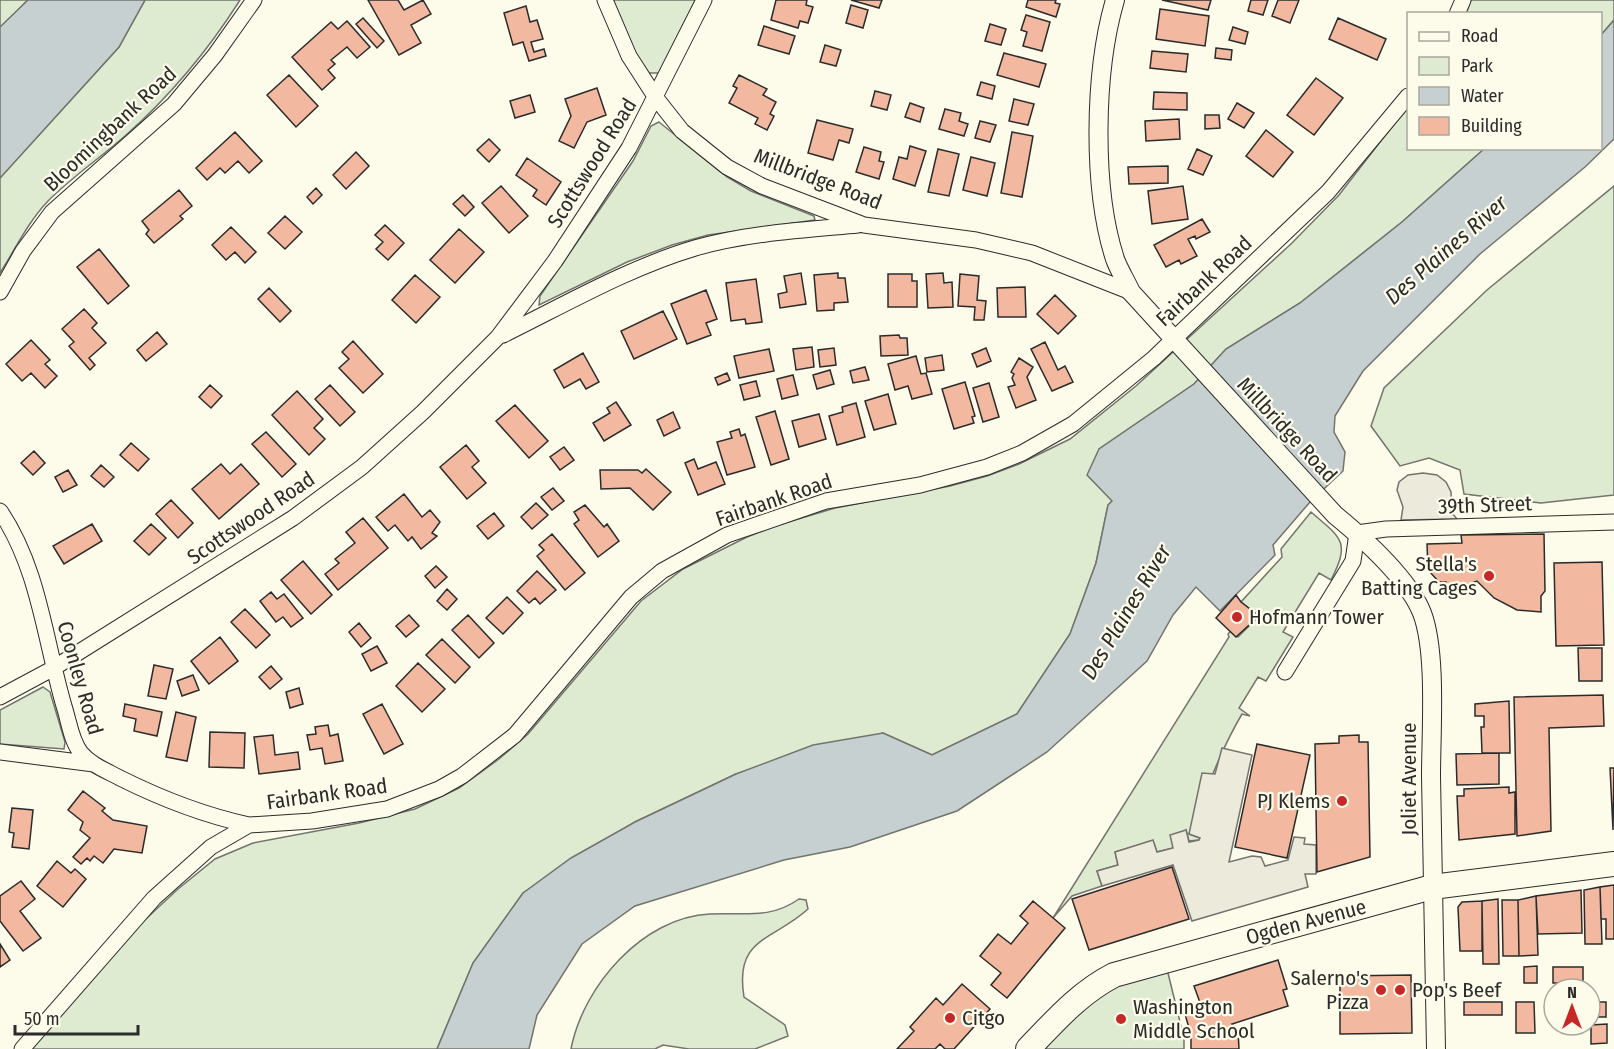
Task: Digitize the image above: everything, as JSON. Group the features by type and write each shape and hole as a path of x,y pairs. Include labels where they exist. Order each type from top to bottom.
{"main road":[{"name":"Ogden Avenue","path":"1028,1049 1075,1000 1091,987 1114,975 1432,887 1614,864"}],"street":[{"name":"Bloomingbank Road","path":"0,292 23,250 52,212 174,104 215,55 254,0"},
{"name":"Millbridge Road","path":"605,0 629,56 656,98 682,131 727,167 762,186 864,225 976,240 1032,253 1131,292"},
{"name":"Scottswood Road","path":"0,697 52,669 294,518 362,467 423,412 498,337 530,297 608,183 656,98 704,0"},
{"name":"Millbridge Road","path":"1115,0 1100,97 1101,190 1115,260 1131,292 1335,515 1356,533"},
{"name":"Fairbank Road","path":"22,1049 154,898 211,847 249,825 359,814 408,802 447,785 491,756 515,735 631,597 662,571 727,535 826,501 953,477 987,467 1022,453 1073,424 1173,339 1328,192 1407,97"},
{"name":"Scottswood Road","path":"498,337 605,285 696,248 773,233 864,225"},
{"name":"Coonley Road","path":"0,511 29,565 52,669 73,739 81,753 93,764 158,797 210,816 249,825"},
{"name":"39th Street","path":"1356,533 1386,529 1614,522"},
{"path":"1285,672 1353,561 1356,533"},
{"name":"Joliet Avenue","path":"1356,533 1416,600 1427,633 1431,686 1432,887 1437,1049"},
{"path":"0,752 93,764"}],"green space":[{"path":"0,0 28,0 0,28"},
{"path":"145,0 240,0 202,54 173,89 125,136 48,201 28,226 0,273 0,178 119,47"},
{"path":"613,0 696,0 667,62 659,73 648,73 643,69 622,28"},
{"path":"1471,0 1614,0 1614,20 1602,34 1602,12 1467,12"},
{"path":"1407,107 1407,150 1483,150 1402,222 1300,303 1226,349 1194,384 1099,449 1112,501 1108,505 1096,563 1070,634 1017,714 932,755 883,733 736,774 635,822 523,893 473,963 437,1049 30,1049 119,944 178,889 215,859 253,843 359,823 415,809 459,788 499,759 528,734 641,601 683,569 747,537 835,508 950,486 987,476 1019,464 1070,439 1136,386 1292,243 1339,195"},
{"path":"659,122 727,177 751,191 814,216 815,220 708,235 672,245 627,262 539,305 540,296 633,161 651,126"},
{"path":"1614,186 1614,495 1541,503 1464,494 1460,470 1429,458 1400,466 1371,426 1384,388 1487,290"},
{"path":"1311,512 1330,528 1340,541 1341,557 1331,580 1319,573 1283,632 1293,637 1266,681 1258,677 1239,708 1250,716 1242,714 1213,773 1189,834 1200,838 1199,840 1189,841 1186,830 1173,848 1157,852 1153,841 1115,852 1118,865 1097,871 1102,886 1072,896 1053,918 1229,637 1228,634 1232,630 1238,637 1259,616 1241,602 1282,557 1281,549"},
{"path":"43,687 50,692 65,742 64,749 0,744 0,710"},
{"path":"799,899 806,900 808,909 795,920 759,942 745,962 742,977 744,997 785,1025 788,1036 755,1049 689,1049 663,1045 655,1049 571,1049 588,1002 620,959 640,941 662,927 685,918 710,914 756,914 777,910"},
{"name":"Washington Middle School","path":"1166,965 1184,1038 1184,1049 1033,1049 1079,1001"}],"shaded area":[{"path":"1423,473 1437,475 1446,482 1451,492 1452,513 1457,519 1401,520 1403,507 1397,490 1399,482 1408,475"},
{"path":"1222,748 1252,755 1229,862 1252,856 1261,857 1265,866 1288,860 1294,837 1305,838 1304,844 1316,845 1316,874 1305,874 1308,887 1192,921 1173,865 1102,886 1097,871 1118,865 1115,852 1153,840 1157,852 1173,848 1170,835 1186,830 1189,842 1199,840 1200,838 1189,834 1202,773 1215,774"}],"water":[{"path":"28,0 145,0 119,47 0,178 0,27"},
{"name":"Des Plaines River","path":"1614,20 1614,139 1585,167 1480,254 1363,371 1335,416 1334,432 1345,452 1343,471 1310,502 1273,545 1275,555 1220,611 1196,587 1173,615 1147,661 1047,752 957,811 850,847 784,860 635,906 582,944 537,1015 529,1049 437,1049 473,963 523,893 571,858 635,822 736,774 813,745 883,733 932,755 1017,714 1070,634 1096,563 1108,505 1112,501 1087,475 1099,449 1194,384 1226,349 1300,303 1402,222 1483,150 1602,150 1602,34"}],"building":[{"path":"368,0 398,0 404,10 423,0 431,14 411,25 421,43 399,55"},
{"path":"776,0 807,0 806,5 813,7 808,23 800,21 798,28 771,20"},
{"path":"851,0 882,0 879,8"},
{"path":"1028,0 1056,0 1055,3 1060,4 1056,17 1026,7"},
{"path":"1162,0 1211,0 1208,10"},
{"path":"1251,0 1268,0 1263,15 1248,11"},
{"path":"1278,0 1299,0 1290,23 1272,16"},
{"path":"851,5 868,10 863,28 846,23"},
{"path":"526,6 530,22 537,20 543,39 531,42 534,52 544,49 546,56 529,61 523,42 513,45 504,13"},
{"path":"1160,9 1209,16 1205,46 1156,39"},
{"path":"1026,15 1050,22 1042,51 1023,46 1027,32 1021,30"},
{"path":"363,18 384,41 377,48 356,24"},
{"path":"1338,18 1386,39 1377,60 1329,39"},
{"path":"347,21 370,47 357,58 347,47 331,60 335,64 328,70 335,78 322,90 292,57 331,22 338,29"},
{"path":"990,24 1006,29 1001,45 985,41"},
{"path":"764,26 795,36 789,54 758,45"},
{"path":"1233,27 1248,32 1245,44 1229,40"},
{"path":"825,45 841,50 836,66 820,62"},
{"path":"1216,48 1232,50 1231,60 1215,58"},
{"path":"1152,51 1188,54 1186,72 1150,68"},
{"path":"1004,53 1046,64 1039,87 997,75"},
{"path":"289,75 318,106 296,127 267,95"},
{"path":"739,75 767,89 763,95 776,102 770,114 774,116 767,130 755,124 758,118 729,103 737,88 733,86"},
{"path":"1316,78 1343,98 1314,135 1287,115"},
{"path":"981,82 995,86 992,99 977,95"},
{"path":"597,88 606,115 587,122 574,148 559,141 571,116 565,99"},
{"path":"875,91 891,95 887,110 871,106"},
{"path":"1154,92 1187,93 1187,110 1153,109"},
{"path":"530,95 535,112 515,118 510,101"},
{"path":"1014,99 1034,104 1028,125 1009,121"},
{"path":"910,103 924,108 920,122 905,117"},
{"path":"1237,103 1254,113 1244,128 1228,119"},
{"path":"945,109 961,113 959,121 968,124 964,136 939,129"},
{"path":"1205,115 1219,115 1220,128 1205,129"},
{"path":"1179,119 1180,139 1146,141 1145,121"},
{"path":"817,120 853,129 849,143 839,140 833,160 808,153"},
{"path":"980,121 996,125 990,142 975,138"},
{"path":"1266,130 1293,152 1273,177 1246,156"},
{"path":"235,132 262,161 249,173 238,161 225,173 220,168 207,180 196,168"},
{"path":"1012,132 1033,136 1022,197 1001,193"},
{"path":"489,139 500,150 489,162 477,150"},
{"path":"910,146 926,151 915,186 893,179 899,157 907,159"},
{"path":"864,147 881,152 879,161 884,162 879,179 856,172"},
{"path":"938,149 959,154 949,196 928,192"},
{"path":"1197,149 1212,156 1203,175 1188,169"},
{"path":"356,152 369,166 346,189 333,175"},
{"path":"971,157 995,163 987,196 963,190"},
{"path":"527,158 561,182 546,205 533,196 537,190 516,175"},
{"path":"1168,166 1168,183 1129,184 1128,167"},
{"path":"501,186 528,216 509,233 482,203"},
{"path":"1183,186 1188,219 1152,224 1148,191"},
{"path":"316,188 322,195 313,204 307,197"},
{"path":"179,190 192,206 180,216 183,219 154,243 146,234 149,230 142,221"},
{"path":"463,195 474,207 465,216 453,204"},
{"path":"285,216 302,232 285,249 268,233"},
{"path":"1202,219 1210,232 1196,239 1195,236 1188,239 1197,256 1181,264 1179,260 1166,267 1154,245"},
{"path":"385,225 404,243 388,260 376,249 383,242 375,235"},
{"path":"231,227 256,252 245,263 235,252 226,260 212,245"},
{"path":"459,229 484,252 455,283 430,260"},
{"path":"99,249 129,286 108,304 77,267"},
{"path":"801,273 806,304 780,308 778,294 787,292 784,276"},
{"path":"838,273 838,278 845,278 848,302 834,303 834,310 817,311 814,275"},
{"path":"943,273 944,283 952,282 953,307 928,308 926,274"},
{"path":"888,274 912,274 912,281 917,281 917,307 888,307"},
{"path":"960,274 979,276 977,300 986,301 984,320 974,320 975,307 958,306"},
{"path":"415,275 440,297 416,323 392,300"},
{"path":"756,279 762,322 746,324 745,319 731,321 726,283"},
{"path":"1025,287 1026,317 998,317 997,288"},
{"path":"269,288 291,311 280,322 258,299"},
{"path":"706,290 717,319 706,323 711,335 687,344 671,304"},
{"path":"1055,295 1076,316 1058,334 1037,314"},
{"path":"84,309 97,323 92,328 106,343 89,358 95,365 90,370 69,346 74,342 62,329"},
{"path":"663,311 677,339 634,359 621,331"},
{"path":"157,332 167,344 146,361 137,350"},
{"path":"899,335 900,338 907,338 908,355 881,356 880,336"},
{"path":"31,340 50,360 45,364 57,376 45,388 31,373 22,381 6,364"},
{"path":"353,341 383,374 363,393 339,368 349,359 342,352"},
{"path":"1045,342 1058,370 1065,366 1073,382 1052,391 1031,349"},
{"path":"812,347 814,367 796,370 793,349"},
{"path":"834,348 836,365 820,367 818,350"},
{"path":"986,348 991,361 977,367 972,354"},
{"path":"769,349 774,371 739,378 734,356"},
{"path":"583,353 599,382 586,389 580,379 564,388 554,370"},
{"path":"942,355 944,370 927,372 925,358"},
{"path":"916,356 921,374 926,373 932,394 912,399 908,386 895,390 888,364"},
{"path":"1019,358 1033,367 1027,377 1036,400 1016,408 1008,387 1015,385 1012,378 1014,374 1011,372"},
{"path":"865,367 869,380 853,383 850,371"},
{"path":"830,370 834,384 817,389 813,375"},
{"path":"727,373 730,380 718,385 715,378"},
{"path":"793,375 798,395 782,399 777,379"},
{"path":"756,381 760,396 744,400 740,385"},
{"path":"965,382 975,416 972,417 974,423 954,429 942,389"},
{"path":"989,383 999,417 983,422 973,388"},
{"path":"210,385 222,396 211,408 199,397"},
{"path":"330,385 355,412 340,426 315,399"},
{"path":"297,391 323,419 314,428 325,439 309,455 272,415"},
{"path":"888,394 896,424 874,430 865,401"},
{"path":"616,402 631,425 604,441 593,423 610,413 607,408"},
{"path":"856,403 865,437 837,445 829,416 843,412 842,407"},
{"path":"515,405 548,441 529,458 496,421"},
{"path":"775,411 789,459 771,465 756,417"},
{"path":"673,412 680,428 664,436 657,420"},
{"path":"819,414 826,439 799,447 792,421"},
{"path":"739,429 741,436 745,434 755,467 727,475 717,442 732,438 730,432"},
{"path":"266,432 296,464 282,477 252,444"},
{"path":"131,443 149,459 138,471 120,455"},
{"path":"466,445 479,461 472,467 486,483 467,499 440,467"},
{"path":"564,447 574,460 560,470 550,457"},
{"path":"34,451 45,463 33,475 21,463"},
{"path":"694,459 698,469 716,462 725,484 698,495 685,463"},
{"path":"221,464 230,474 241,464 259,484 219,519 192,489"},
{"path":"101,465 114,477 104,487 91,476"},
{"path":"646,469 671,492 653,510 630,488 601,489 600,470 638,470 642,473"},
{"path":"68,470 77,485 63,492 55,477"},
{"path":"553,488 564,501 552,510 541,497"},
{"path":"404,494 422,517 430,510 440,522 432,533 437,536 421,549 412,537 408,541 395,525 388,531 376,517"},
{"path":"171,500 193,523 178,538 156,514"},
{"path":"536,503 548,515 532,529 521,517"},
{"path":"585,505 604,527 607,524 619,541 598,557 574,524 579,520 574,512"},
{"path":"494,513 504,526 488,539 477,526"},
{"path":"363,518 388,548 338,590 325,574 339,563 335,559 355,543 346,532"},
{"path":"92,524 102,541 64,564 53,546"},
{"path":"151,524 166,538 149,555 134,541"},
{"path":"552,534 585,573 565,590 537,556 544,550 539,545"},
{"name":"Stella's Batting Cages","path":"1544,534 1545,591 1541,596 1541,612 1517,610 1494,598 1477,581 1466,585 1466,590 1446,591 1446,582 1439,582 1428,570 1427,544 1462,543 1461,535"},
{"path":"303,561 332,595 311,614 281,580"},
{"path":"1602,562 1604,645 1556,646 1554,563"},
{"path":"436,566 447,577 435,588 425,576"},
{"path":"537,571 556,590 540,604 535,598 529,603 517,591"},
{"path":"447,589 457,599 447,610 437,601"},
{"path":"271,592 277,599 284,594 303,618 291,627 283,617 276,622 260,601"},
{"name":"Hofmann Tower","path":"1236,595 1259,616 1236,637 1216,618"},
{"path":"507,597 523,613 503,634 486,618"},
{"path":"245,609 270,635 256,648 231,622"},
{"path":"409,615 419,626 406,637 396,626"},
{"path":"468,615 494,643 479,658 452,630"},
{"path":"359,623 371,638 361,647 349,632"},
{"path":"220,637 238,661 209,684 191,661"},
{"path":"442,639 470,667 455,683 426,655"},
{"path":"377,646 387,663 371,671 362,654"},
{"path":"1578,648 1602,648 1602,681 1579,681"},
{"path":"418,663 445,689 422,712 396,686"},
{"path":"154,665 173,669 166,699 148,696"},
{"path":"271,666 282,679 270,689 259,677"},
{"path":"193,675 199,690 182,696 177,681"},
{"path":"299,688 303,704 290,708 286,692"},
{"path":"1603,695 1604,726 1549,728 1551,831 1517,836 1514,697"},
{"path":"1509,701 1510,753 1482,753 1481,727 1484,727 1484,716 1475,716 1475,704"},
{"path":"125,704 162,712 157,736 134,731 136,719 123,716"},
{"path":"382,704 403,744 384,754 363,714"},
{"path":"176,712 196,717 187,761 166,757"},
{"path":"328,725 330,736 338,734 343,761 325,764 322,748 310,750 307,735 316,734 315,727"},
{"path":"210,732 245,733 244,768 209,767"},
{"path":"273,735 275,755 298,752 300,769 259,774 254,737"},
{"name":"PJ Klems","path":"1359,735 1359,742 1368,742 1370,857 1317,872 1315,744 1339,743 1339,736"},
{"path":"1257,744 1310,755 1287,858 1235,847"},
{"path":"1499,753 1499,784 1457,785 1456,754"},
{"path":"1610,768 1614,768 1613,830"},
{"path":"1509,787 1509,793 1515,792 1515,834 1459,840 1457,796 1464,796 1464,789"},
{"path":"83,791 105,808 102,811 113,820 147,826 142,853 114,849 103,863 94,856 90,861 87,858 81,864 73,857 90,838 80,830 83,822 68,810"},
{"path":"12,808 33,810 29,849 12,847 14,833 9,832"},
{"path":"57,861 71,873 75,869 86,879 63,907 37,886"},
{"path":"1172,867 1189,919 1089,950 1072,899"},
{"path":"21,881 35,899 20,911 41,938 23,951 0,921 0,896"},
{"path":"1614,885 1614,939 1606,939 1606,919 1601,919 1600,887"},
{"path":"1600,887 1602,944 1585,944 1584,890"},
{"path":"1581,890 1582,933 1538,934 1536,896"},
{"path":"1536,896 1538,955 1519,956 1518,900"},
{"path":"1498,899 1499,964 1483,964 1482,901"},
{"path":"1502,900 1518,900 1519,956 1503,956"},
{"path":"1033,901 1065,928 1007,998 991,985 1001,973 980,956 998,934 1011,944 1028,923 1020,916"},
{"path":"1482,901 1482,951 1460,951 1458,907 1462,902"},
{"path":"0,944 10,960 0,967"},
{"path":"1278,960 1287,989 1283,990 1288,1006 1232,1024 1238,1029 1239,1049 1191,1049 1191,1035 1185,1014 1202,1008 1194,986"},
{"path":"1537,966 1537,983 1524,983 1524,967"},
{"path":"1553,967 1583,967 1583,977 1553,977"},
{"path":"1411,975 1412,1033 1340,1034 1340,976"},
{"name":"Citgo","path":"962,984 990,1009 954,1049 945,1049 940,1044 935,1049 897,1049 914,1031 910,1027 936,998 943,1005"},
{"path":"1464,1002 1502,1002 1502,1015 1464,1015"},
{"path":"1516,1002 1534,1002 1535,1033 1516,1033"},
{"path":"1602,1002 1606,1002 1606,1017 1602,1017"},
{"path":"1602,1024 1607,1024 1607,1043 1591,1044 1591,1037 1602,1037"}],"place":[{"name":"Stella's Batting Cages","path":"1489,576"},
{"name":"Hofmann Tower","path":"1237,617"},
{"name":"PJ Klems","path":"1342,801"},
{"name":"Salerno's Pizza","path":"1381,990"},
{"name":"Pop's Beef","path":"1400,990"},
{"name":"Citgo","path":"950,1018"},
{"name":"Washington Middle School","path":"1121,1019"}]}
